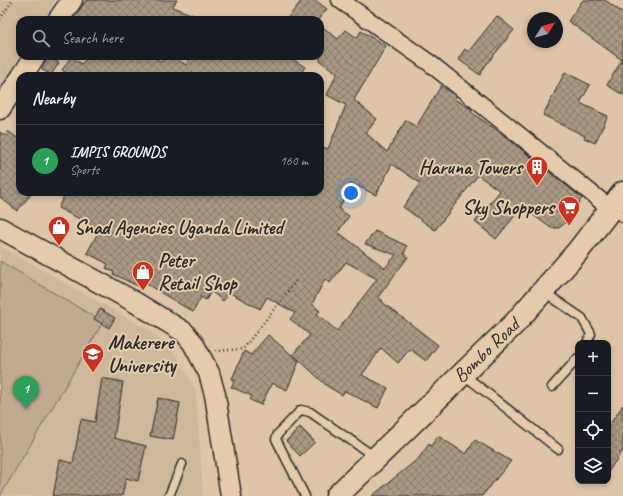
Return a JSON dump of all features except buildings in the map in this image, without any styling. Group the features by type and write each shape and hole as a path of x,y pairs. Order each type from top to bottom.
{"main road":[{"name":"Bombo Road","path":"337,496 515,323 619,207"}],"street":[{"path":"61,16 72,0"},
{"path":"340,0 431,64 619,207"},
{"path":"25,72 32,60"},
{"path":"0,109 16,85"},
{"path":"0,228 133,301 184,332 201,358 208,373 215,395 231,496"}],"lane":[{"path":"544,292 582,318 591,334 588,340"},
{"path":"552,387 575,361"},
{"path":"463,374 558,449"},
{"path":"305,496 276,439 278,434 301,410 310,412 376,457"},
{"path":"169,496 182,464"}],"path":[{"path":"0,19 12,1"},
{"path":"201,358 215,351 243,349 296,281"}],"shaded area":[{"path":"0,0 56,0 46,16 16,16 16,60 17,60 0,87"},
{"name":"Makerere University","path":"0,246 152,332 178,357 196,391 203,496 0,496"},
{"path":"0,261 103,322 0,496"}],"place":[{"name":"Haruna Towers","path":"537,186"},
{"name":"Sky Shoppers","path":"569,226"},
{"name":"Snad Agencies Uganda Limited","path":"59,246"},
{"name":"Peter Retail Shop","path":"143,292"},
{"name":"Makerere University","path":"93,374"},
{"name":"IMPIS GROUNDS","path":"26,409"}]}
